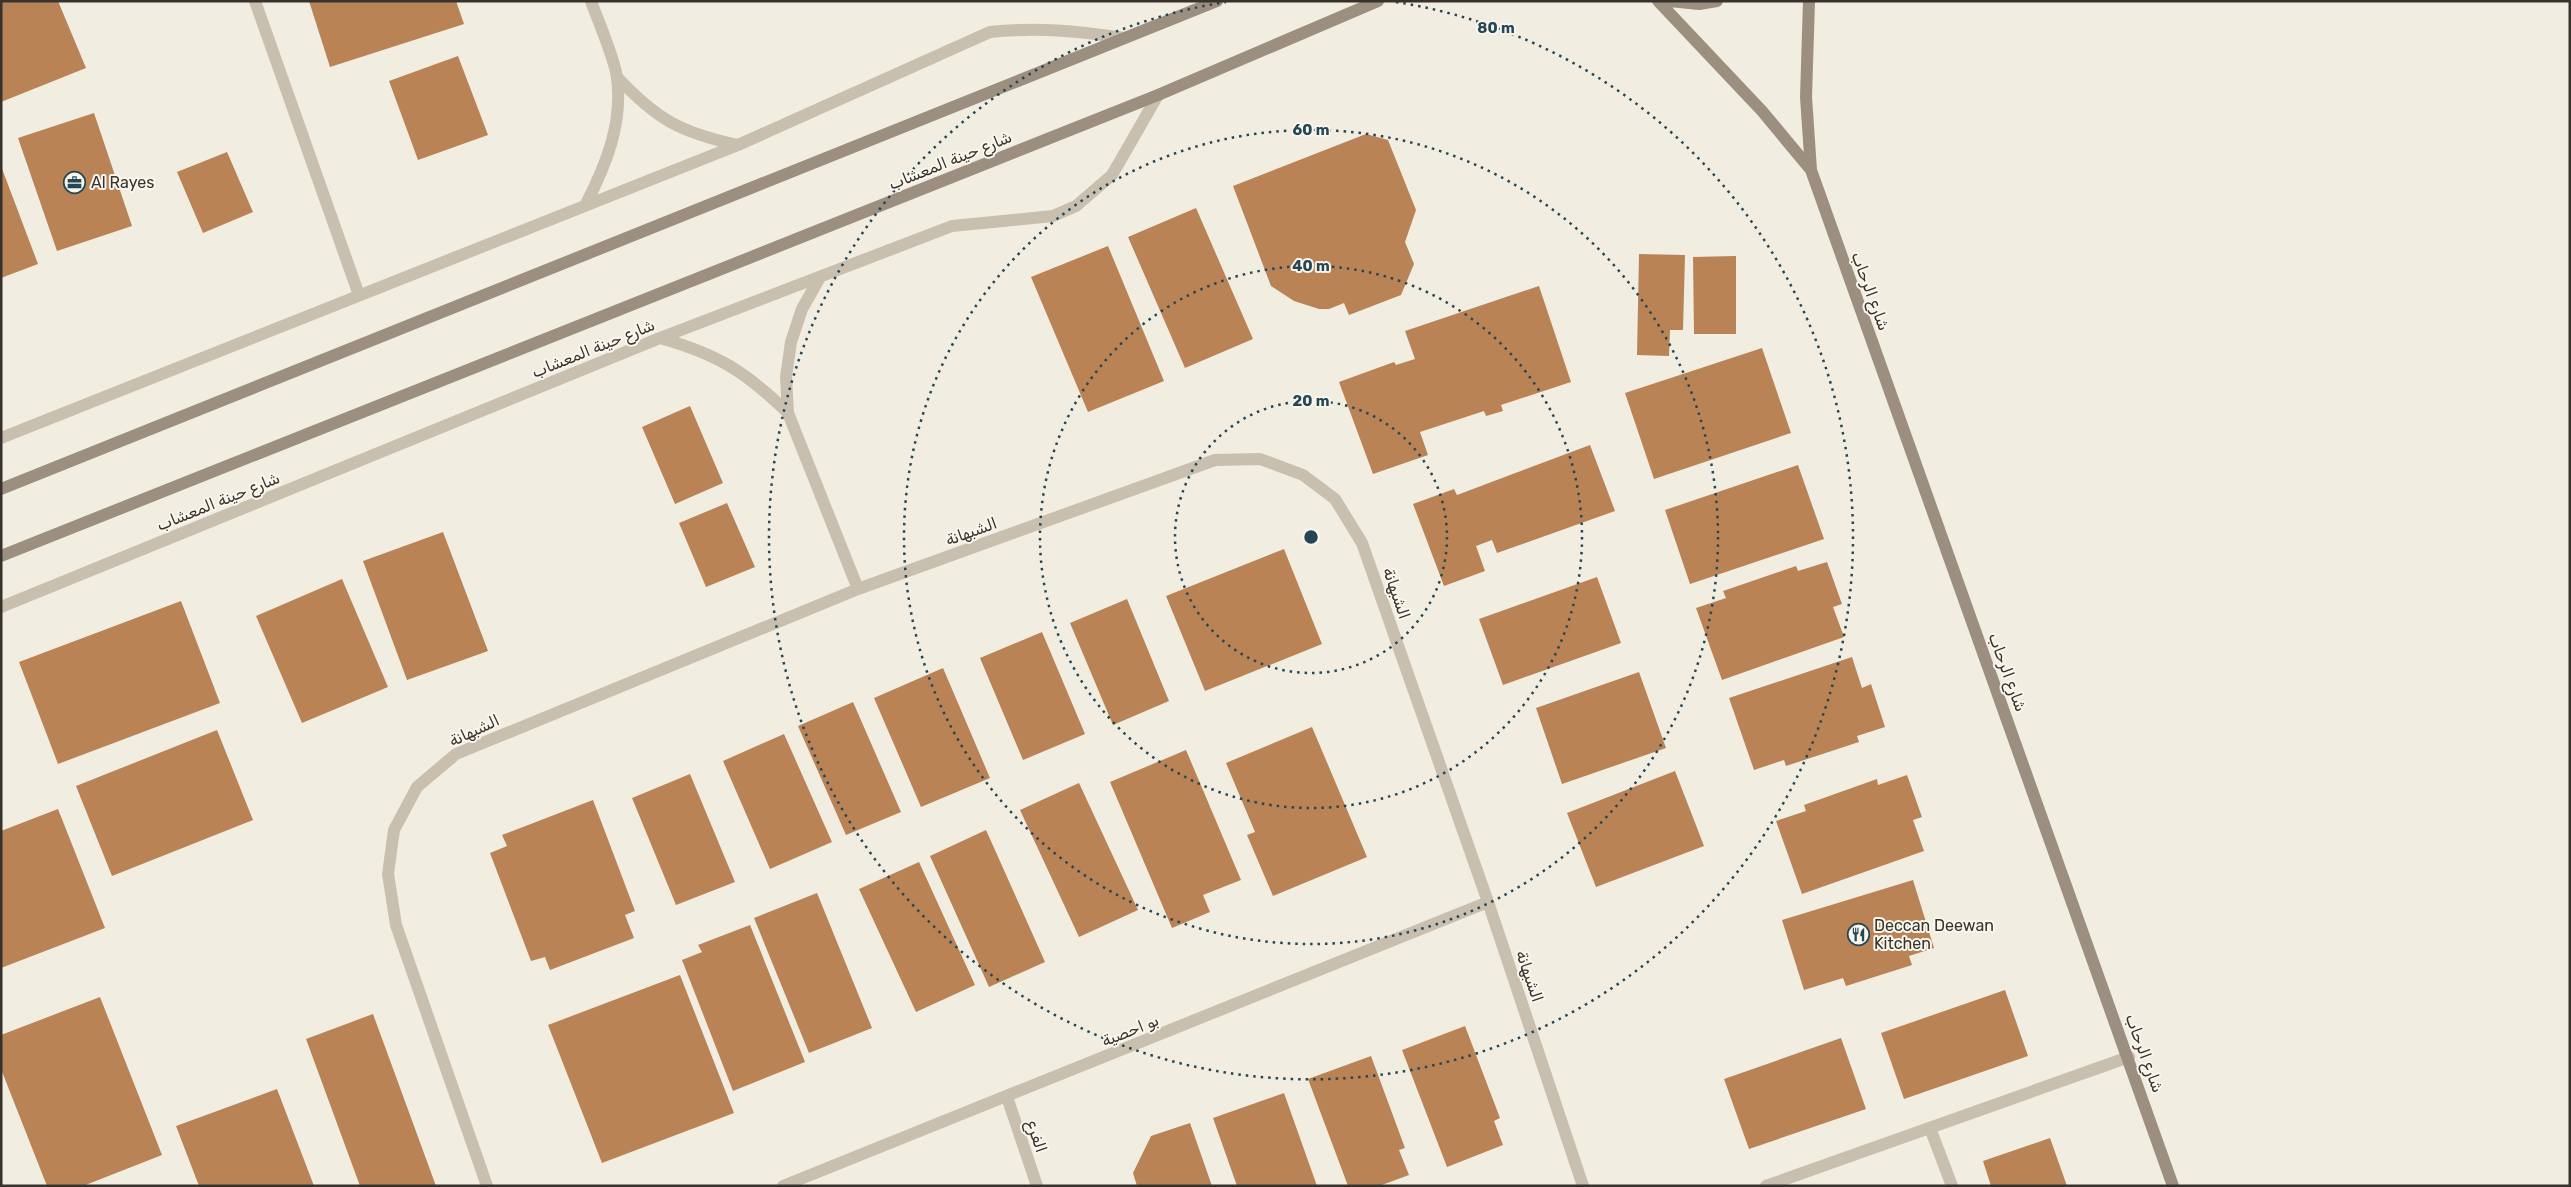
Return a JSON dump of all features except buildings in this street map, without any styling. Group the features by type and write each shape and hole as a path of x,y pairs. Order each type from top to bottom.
{"street":[{"path":"255,1 359,295"},
{"path":"586,204 601,175 612,143 617,110 618,77 591,1"},
{"path":"1,489 1217,1"},
{"name":"شارع حينة المعشاب","path":"1,556 1158,95 1378,1"},
{"name":"شارع الرحاب","path":"1658,1 1762,111 1811,170"},
{"path":"1670,1 1699,4 1716,1"},
{"name":"شارع الرحاب","path":"1809,1 1806,97 1811,170 2129,1057 2173,1186"},
{"path":"1,438 738,145 990,32 1025,28 1062,29 1124,38"},
{"path":"618,77 642,103 670,124 703,138 738,145"},
{"name":"شارع حينة المعشاب","path":"1,607 660,338 952,226 1053,216 1076,206 1112,175 1158,95"},
{"path":"819,278 802,309 791,342 786,377 788,412 858,589"},
{"path":"660,338 696,348 730,364 761,386 788,412"},
{"name":"الشبهانة","path":"487,1186 396,926 388,874 394,830 417,787 456,754 858,589 1215,460 1260,459 1303,475 1335,499 1362,542 1488,902 1584,1186"},
{"name":"بو احصية","path":"783,1186 1488,902"},
{"path":"1766,1186 2129,1057"},
{"name":"الفرع","path":"1007,1097 1037,1186"},
{"path":"1930,1128 1952,1186"}],"place":[{"name":"Al Rayes","path":"75,182"},
{"name":"Deccan Deewan Kitchen","path":"1858,934"}]}
